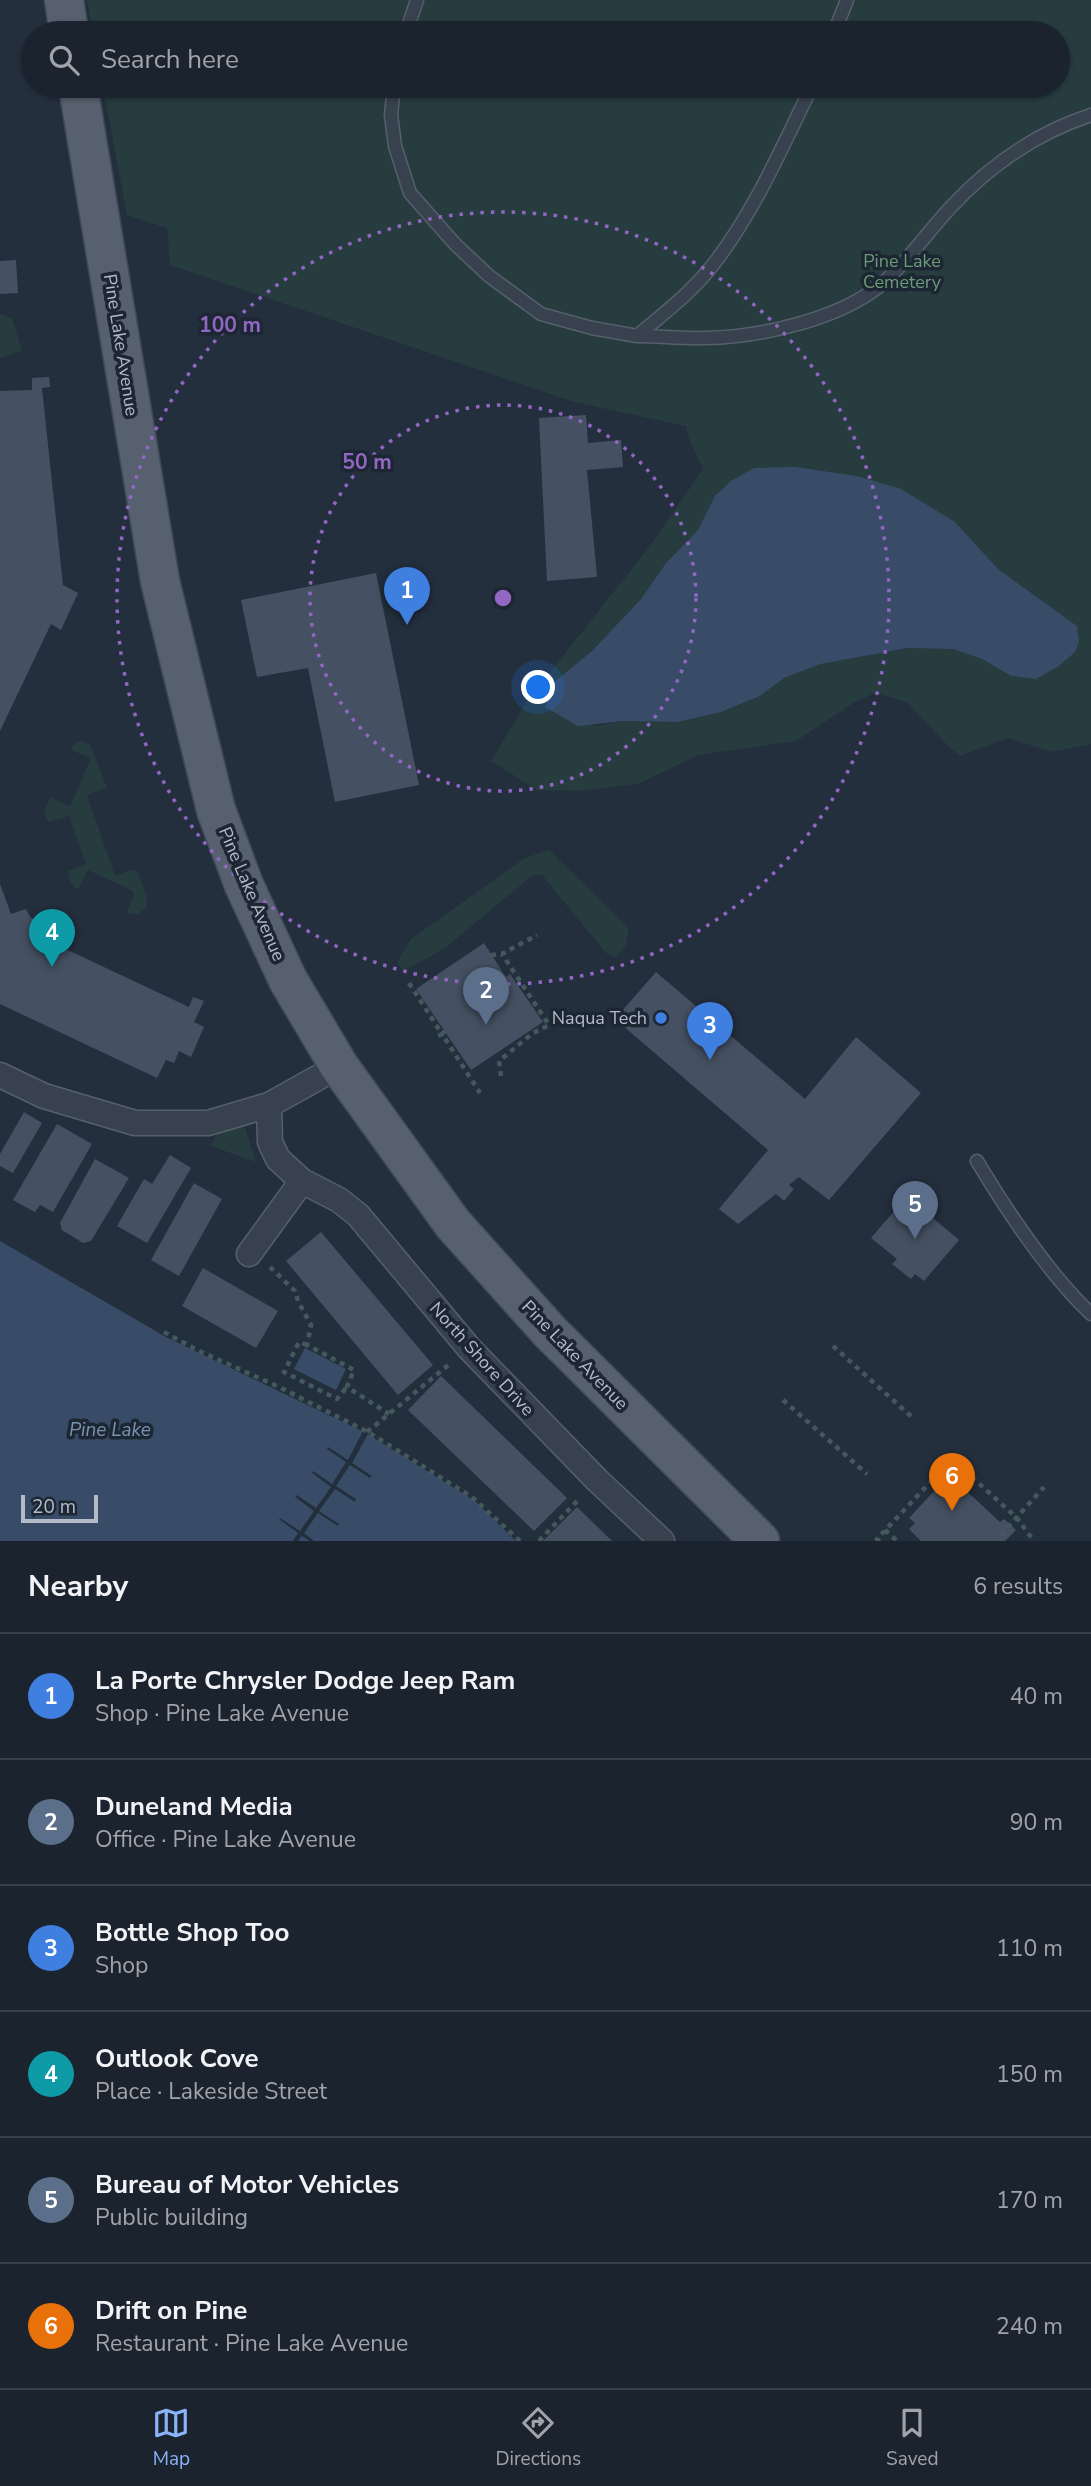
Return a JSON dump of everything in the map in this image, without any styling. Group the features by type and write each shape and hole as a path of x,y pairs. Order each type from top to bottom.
{"main road":[{"path":"64,0 67,21"},
{"name":"Pine Lake Avenue","path":"80,98 160,580 216,810 244,885 288,980 339,1066 453,1224 550,1332 760,1541"}],"street":[{"path":"0,1075 44,1096 135,1123 208,1123 270,1105 339,1066"},
{"name":"North Shore Drive","path":"270,1105 270,1142 278,1159 302,1181 339,1200 358,1215 468,1348 597,1480 663,1541"},
{"path":"250,1252 302,1181"}],"lane":[{"path":"410,21 417,0"},
{"path":"839,21 848,0"},
{"path":"393,98 391,115 395,146 410,193 455,244 489,276 541,314 592,328 636,335 706,338 759,333 802,323 837,310 877,287 987,172 1018,149 1063,124 1091,116"},
{"path":"636,335 680,299 712,267 739,228 806,98"},
{"path":"977,1161 1003,1204 1075,1299 1091,1314"}],"path":[{"path":"492,955 502,954 537,935"},
{"path":"501,1076 499,1061 532,1032 549,1025 502,954"},
{"path":"409,983 480,1093"},
{"path":"250,1252 295,1291 311,1325 307,1345"},
{"path":"164,1332 367,1432 472,1497 520,1541"},
{"path":"299,1342 354,1370 347,1387 337,1399 284,1372 299,1342"},
{"path":"833,1346 913,1418"},
{"path":"367,1432 468,1348"},
{"path":"347,1387 389,1414"},
{"path":"783,1400 867,1474"},
{"path":"880,1541 877,1539 952,1459 1017,1518 1034,1541"},
{"path":"539,1541 597,1480"},
{"path":"1001,1535 1044,1487"},
{"path":"885,1530 897,1541"}],"green space":[{"name":"Pine Lake Cemetery","path":"87,0 1091,0 1091,744 1052,752 1008,738 960,756 907,702 875,693 855,702 796,741 698,755 638,784 579,791 537,790 491,761 527,701 647,550 703,469 690,442 686,426 574,402 170,265 167,228 127,215 105,98 1070,98 1070,21 91,21","holes":["715,496 955,522 998,569 1077,626 1075,652 1059,666 1036,679 1011,676 982,659 953,649 907,648 821,664 784,678 760,696 721,712 678,722 623,721 596,726 554,682 592,651 641,599 666,563 698,530"]},
{"path":"0,314 12,318 22,351 0,358"},
{"path":"82,741 90,744 107,788 87,795 115,876 137,871 147,897 146,908 137,915 126,913 134,896 133,891 88,870 79,888 75,888 70,882 68,871 86,864 69,816 48,822 44,811 51,797 70,807 91,758 71,750 75,743"},
{"path":"549,850 629,928 625,947 615,957 606,953 542,875 533,875 445,948 404,971 397,962 411,939 525,858"},
{"path":"245,1127 256,1162 211,1146 219,1128"}],"water":[{"path":"795,467 857,476 901,489 955,522 998,569 1077,626 1079,641 1075,652 1059,666 1036,679 1011,676 982,659 953,649 907,648 821,664 784,678 760,696 721,712 678,722 623,721 578,726 545,707 554,682 592,651 641,599 666,563 698,530 715,496 731,481 754,468"},
{"name":"Pine Lake","path":"0,1241 166,1337 366,1433 475,1501 516,1541 0,1541"},
{"path":"305,1348 346,1369 336,1390 294,1369"}],"pier":[{"path":"363,1431 368,1434 352,1463 372,1476 370,1478 350,1465 336,1486 356,1499 355,1502 335,1489 319,1511 339,1524 338,1526 318,1513 304,1533 314,1541 302,1536 298,1541 293,1541 298,1533 279,1519 300,1531 314,1511 295,1497 297,1495 316,1508 331,1487 312,1473 313,1471 332,1484 346,1462 327,1449 328,1447 348,1460"}],"building":[{"path":"16,260 18,293 0,294 0,261"},
{"path":"49,377 50,387 42,388 63,585 78,593 61,630 51,624 0,731 0,391 32,390 32,378"},
{"path":"586,415 588,443 621,440 623,467 587,470 597,577 547,581 539,418"},
{"path":"376,573 419,785 335,802 308,668 257,677 241,600"},
{"path":"0,884 11,914 26,909 30,917 46,925 40,937 189,1007 193,997 204,1001 194,1022 204,1027 191,1057 179,1051 174,1063 166,1060 157,1078 0,1004"},
{"path":"484,943 506,977 510,974 543,1022 471,1070 416,989"},
{"path":"656,972 805,1099 856,1037 921,1093 829,1200 799,1177 789,1185 794,1189 784,1201 776,1194 738,1224 719,1209 768,1150 615,1019"},
{"path":"24,1112 42,1123 13,1173 0,1166 0,1154"},
{"path":"57,1124 92,1144 53,1212 40,1205 35,1212 13,1200"},
{"path":"170,1155 191,1168 147,1243 117,1226 144,1179 152,1184"},
{"path":"95,1159 129,1178 91,1241 83,1243 62,1230 60,1223"},
{"path":"194,1183 222,1199 179,1276 151,1260"},
{"path":"907,1196 959,1240 924,1281 915,1274 911,1279 892,1264 897,1259 871,1238"},
{"path":"321,1232 433,1365 398,1395 286,1261"},
{"path":"203,1268 278,1311 256,1348 182,1306"},
{"path":"441,1376 567,1498 534,1531 408,1410"},
{"path":"949,1468 963,1481 960,1485 1000,1522 1004,1519 1016,1530 1005,1541 921,1541 909,1529 915,1523 909,1518 936,1489 943,1496 948,1490 937,1480"},
{"path":"577,1507 612,1541 543,1541"}],"place":[{"name":"La Porte Chrysler Dodge Jeep Ram","path":"407,625"},
{"name":"Outlook Cove","path":"52,967"},
{"name":"Naqua Tech","path":"661,1018"},
{"name":"Duneland Media","path":"486,1025"},
{"name":"Bottle Shop Too","path":"710,1060"},
{"name":"Bureau of Motor Vehicles","path":"915,1239"},
{"name":"Drift on Pine","path":"952,1511"}]}
